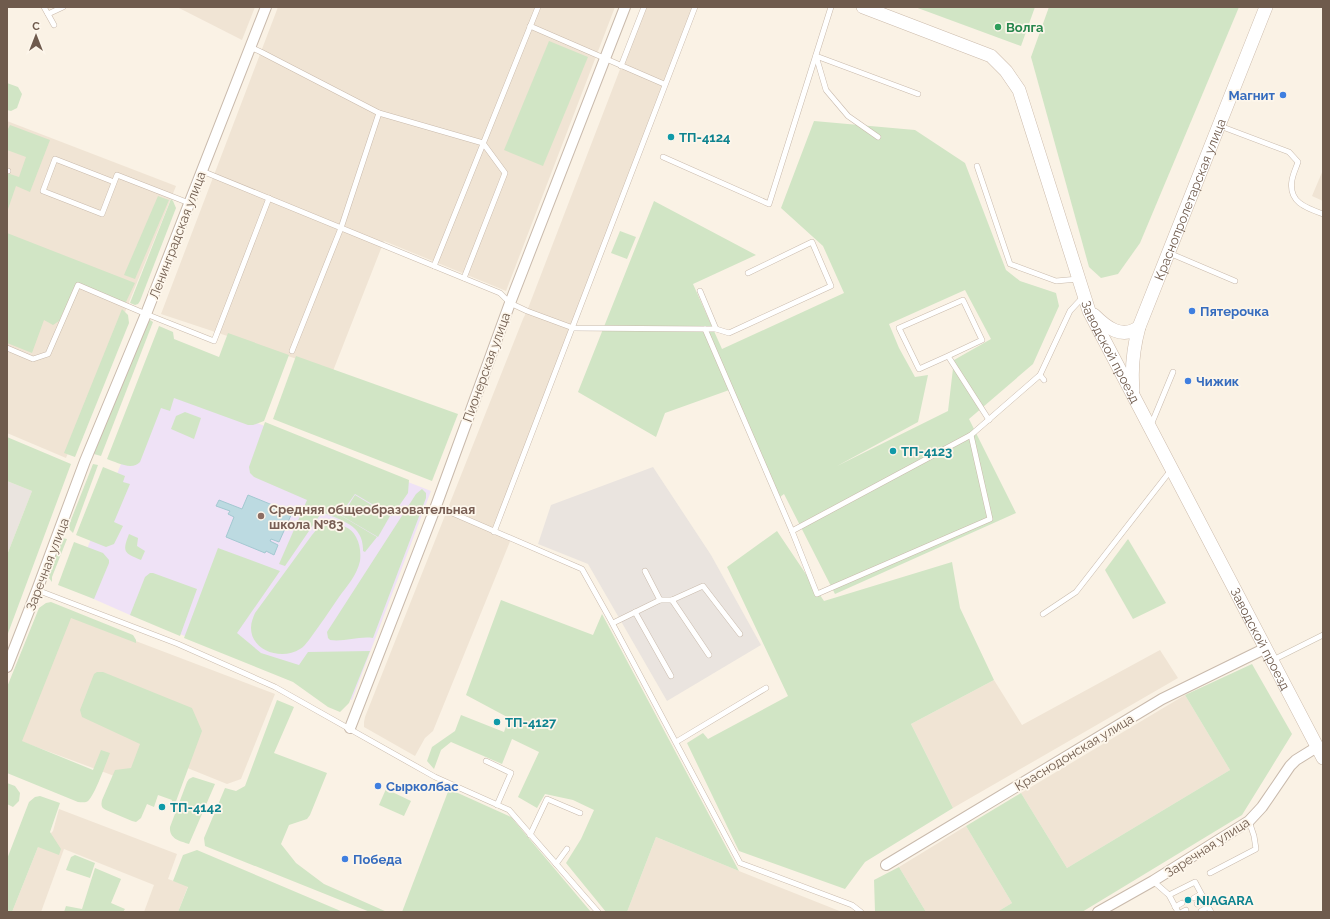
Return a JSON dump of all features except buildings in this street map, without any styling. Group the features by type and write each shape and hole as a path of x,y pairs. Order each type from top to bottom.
{"main road":[{"name":"Заводской проезд","path":"863,7 990,56 1006,71 1018,90 1089,311 1320,752"},
{"name":"Краснопролетарская улица","path":"1133,396 1132,358 1139,327 1266,7"},
{"path":"1089,311 1106,326 1118,332 1128,333 1139,327"}],"street":[{"name":"Ленинградская улица","path":"85,461 146,314 266,7"},
{"name":"Пионерская улица","path":"350,728 436,506 510,303 625,7"},
{"name":"Заречная улица","path":"7,667 85,461"},
{"name":"Краснодонская улица","path":"886,865 1162,699 1266,648"},
{"name":"Заречная улица","path":"1098,912 1114,906 1249,822 1262,807 1290,766 1296,760 1320,752"}],"lane":[{"path":"44,7 54,25"},
{"path":"48,14 63,7"},
{"path":"434,266 538,7"},
{"path":"621,66 644,7"},
{"path":"494,532 573,328 664,84 695,7"},
{"path":"663,158 769,204 831,7"},
{"path":"530,26 664,84"},
{"path":"250,47 380,113 483,143 505,173 464,278"},
{"path":"816,56 918,94"},
{"path":"816,56 826,90 848,116 878,137"},
{"path":"292,351 341,228 380,113"},
{"path":"1219,126 1289,152 1298,162 1292,181 1292,192 1298,203 1323,214"},
{"path":"114,182 55,159 43,191 102,214 117,175 189,203"},
{"path":"977,166 1010,264 1056,280 1078,279"},
{"path":"202,171 500,293 510,303 573,328 716,329 729,332 831,286 812,242 748,272"},
{"path":"7,348 33,359 48,354 78,285 214,341 269,198"},
{"path":"1168,253 1235,281"},
{"path":"700,291 716,329"},
{"path":"792,531 971,435 1040,375 1070,311 1083,296"},
{"path":"963,300 982,340 948,356 919,369 899,328 963,300"},
{"path":"704,329 792,531 817,594 990,519 971,435"},
{"path":"948,356 989,420"},
{"path":"1150,428 1173,372"},
{"path":"1040,375 1044,380"},
{"path":"1042,614 1076,592 1171,469"},
{"path":"436,506 582,569 740,862 852,905 861,912"},
{"path":"646,571 660,600"},
{"path":"612,623 660,600 672,600 703,586 740,634"},
{"path":"37,590 178,644 275,687 435,777 510,810 598,912"},
{"path":"672,600 709,655"},
{"path":"635,612 671,676"},
{"path":"1272,661 1323,635"},
{"path":"676,742 766,688"},
{"path":"486,762 511,773 498,805"},
{"path":"530,835 547,800 580,814"},
{"path":"1210,874 1256,850 1254,836 1249,822"},
{"path":"556,864 567,849"},
{"path":"1153,881 1169,895 1178,912"},
{"path":"1169,895 1195,882 1211,912"},
{"path":"1194,898 1201,894"},
{"path":"1198,904 1204,900"},
{"path":"1175,907 1182,903"},
{"path":"1201,911 1208,907"}],"shaded area":[{"path":"179,7 255,7 242,40"},
{"path":"278,7 615,7 506,291 384,241 333,371 161,314"},
{"path":"644,7 695,7 494,532 511,539 433,731 425,738 415,756 364,727 365,717 527,311"},
{"path":"7,121 176,186 66,458 7,433"},
{"path":"1323,170 1323,201 1312,196"},
{"name":"Средняя общеобразовательная школа №83","path":"155,379 257,423 431,491 352,700 130,615 71,589"},
{"path":"653,467 711,555 761,645 667,701 588,564 538,544 551,505"},
{"path":"7,481 32,491 7,555"},
{"path":"62,613 275,694 241,779 227,784 180,765 168,796 15,739"},
{"path":"1160,650 1178,678 953,808 911,724 994,680 1022,725"},
{"path":"1185,695 1230,770 1067,868 1021,793"},
{"path":"59,809 177,854 168,879 188,886 178,912 144,912 154,885 64,849 41,912 12,912 38,847 53,831"},
{"path":"966,826 1012,903 997,912 926,912 899,867"},
{"path":"656,837 739,871 842,912 627,912"}],"green space":[{"name":"Волга","path":"915,7 1035,7 1021,46"},
{"path":"1049,7 1239,7 1140,243 1118,274 1101,278 1089,267 1031,57"},
{"path":"549,41 588,57 543,166 504,150"},
{"path":"7,83 18,87 22,94 17,108 11,111 7,110"},
{"path":"814,121 915,130 965,163 1006,270 1020,281 1056,293 1059,306 1033,364 969,419 1016,513 835,594 784,494 780,497 732,389 665,413 656,437 578,392 654,201 756,255 693,284 722,349 844,293 823,246 781,208","holes":["965,290 991,339 954,360 948,411 837,466 918,422 928,375 915,377 899,348 889,324"]},
{"path":"10,125 50,140 30,192 16,186 7,212 7,173 19,177 26,157 7,150 7,131"},
{"path":"158,196 169,200 135,279 124,275"},
{"path":"171,199 176,208 140,301 135,305 130,303"},
{"path":"620,231 636,237 627,259 611,253"},
{"path":"7,233 135,283 125,304 77,283 59,321 53,325 44,320 32,353 7,343"},
{"path":"122,309 128,315 129,323 75,457 64,453"},
{"path":"150,320 153,322 101,456 94,454 146,323"},
{"path":"159,326 173,332 174,339 219,357 228,333 289,355 264,421 253,425 248,425 174,398 170,411 161,408 140,462 137,465 128,466 107,459"},
{"path":"296,356 458,414 432,481 273,419"},
{"path":"185,412 201,418 194,439 171,429 176,416"},
{"path":"265,422 409,480 408,493 392,516 355,494 340,515 377,537 365,552 363,551 360,535 356,530 344,521 322,512 285,566 279,564 307,500 254,477 250,473 249,467"},
{"path":"7,437 71,464 7,636 7,555 32,491 7,481"},
{"path":"93,464 98,465 73,533 68,528"},
{"path":"103,467 125,476 123,482 130,484 114,522 123,526 114,544 106,547 76,535"},
{"path":"422,489 426,493 426,498 373,638 330,640 327,632 416,494"},
{"path":"355,495 390,516 378,537 342,516"},
{"path":"330,524 348,528 356,537 360,555 357,571 303,647 285,654 269,652 256,643 252,636 251,626 255,613 317,529"},
{"path":"777,531 824,601 952,562 960,608 994,680 911,724 953,808 865,862 845,889 739,851 687,743 703,733 708,739 788,696 727,567"},
{"path":"129,534 138,538 137,546 145,551 141,560 131,556 126,551 125,548"},
{"path":"62,538 67,539 52,577 52,582 49,578 48,572"},
{"path":"1128,539 1166,603 1133,619 1105,570"},
{"path":"74,542 103,553 109,560 94,599 58,585"},
{"path":"218,548 280,571 237,633 261,653 299,665 308,652 370,651 349,703 340,712 328,707 293,682 184,638"},
{"path":"150,573 197,589 180,636 130,615 145,577"},
{"path":"501,600 593,635 602,614 739,871 656,837 627,912 606,912 566,863 581,839 594,810 573,800 545,794 537,808 518,797 539,752 512,739 502,764 451,742 441,750 434,769 427,761 432,747 455,731 461,715 504,732 509,718 466,695"},
{"path":"51,602 133,635 136,640 136,643 71,618 22,741 93,770 101,750 110,753 94,792 91,798 86,802 78,802 7,773 7,687 39,608 46,603"},
{"path":"1252,664 1292,734 1242,815 1082,912 997,912 1012,903 966,826 1021,793 1067,868 1230,770 1185,695"},
{"path":"97,672 103,672 192,708 202,731 175,804 170,806 172,800 158,795 154,807 147,804 141,818 136,822 106,810 102,806 102,800 115,770 131,768 140,744 82,717 80,710 94,674"},
{"path":"277,700 294,707 274,753 327,773 310,815 307,819 289,825 281,844 296,863 324,884 387,912 370,912 205,846 204,838 225,788 236,791 245,786"},
{"path":"193,777 215,784 189,844 173,837 170,827 187,782"},
{"path":"7,783 15,786 20,793 19,801 13,807 7,804"},
{"path":"386,789 411,801 404,816 379,805"},
{"path":"449,789 511,817 591,912 402,912"},
{"path":"40,796 60,803 50,832 61,849 59,855 38,847 12,912 7,912 7,859 29,802 35,797"},
{"path":"197,850 343,912 178,912 188,887 173,881 183,855"},
{"path":"75,855 95,863 90,878 66,870 71,857"},
{"path":"899,867 926,912 875,912 874,880"},
{"path":"95,868 121,879 111,903 125,909 123,912 64,912 66,906 82,909"}],"water":[{"path":"248,495 292,513 279,542 271,539 270,541 278,545 274,555 266,551 265,553 226,537 234,517 228,514 230,511 216,506 219,500 242,509"}],"place":[{"name":"Волга","path":"998,27"},
{"name":"Магнит","path":"1283,95"},
{"name":"ТП-4124","path":"671,137"},
{"name":"Пятерочка","path":"1192,311"},
{"name":"Чижик","path":"1188,381"},
{"name":"ТП-4123","path":"893,451"},
{"name":"Средняя общеобразовательная школа №83","path":"261,516"},
{"name":"ТП-4127","path":"497,722"},
{"name":"Сырколбас","path":"378,786"},
{"name":"ТП-4142","path":"162,807"},
{"name":"Победа","path":"345,859"},
{"name":"NIAGARA","path":"1188,900"}]}
